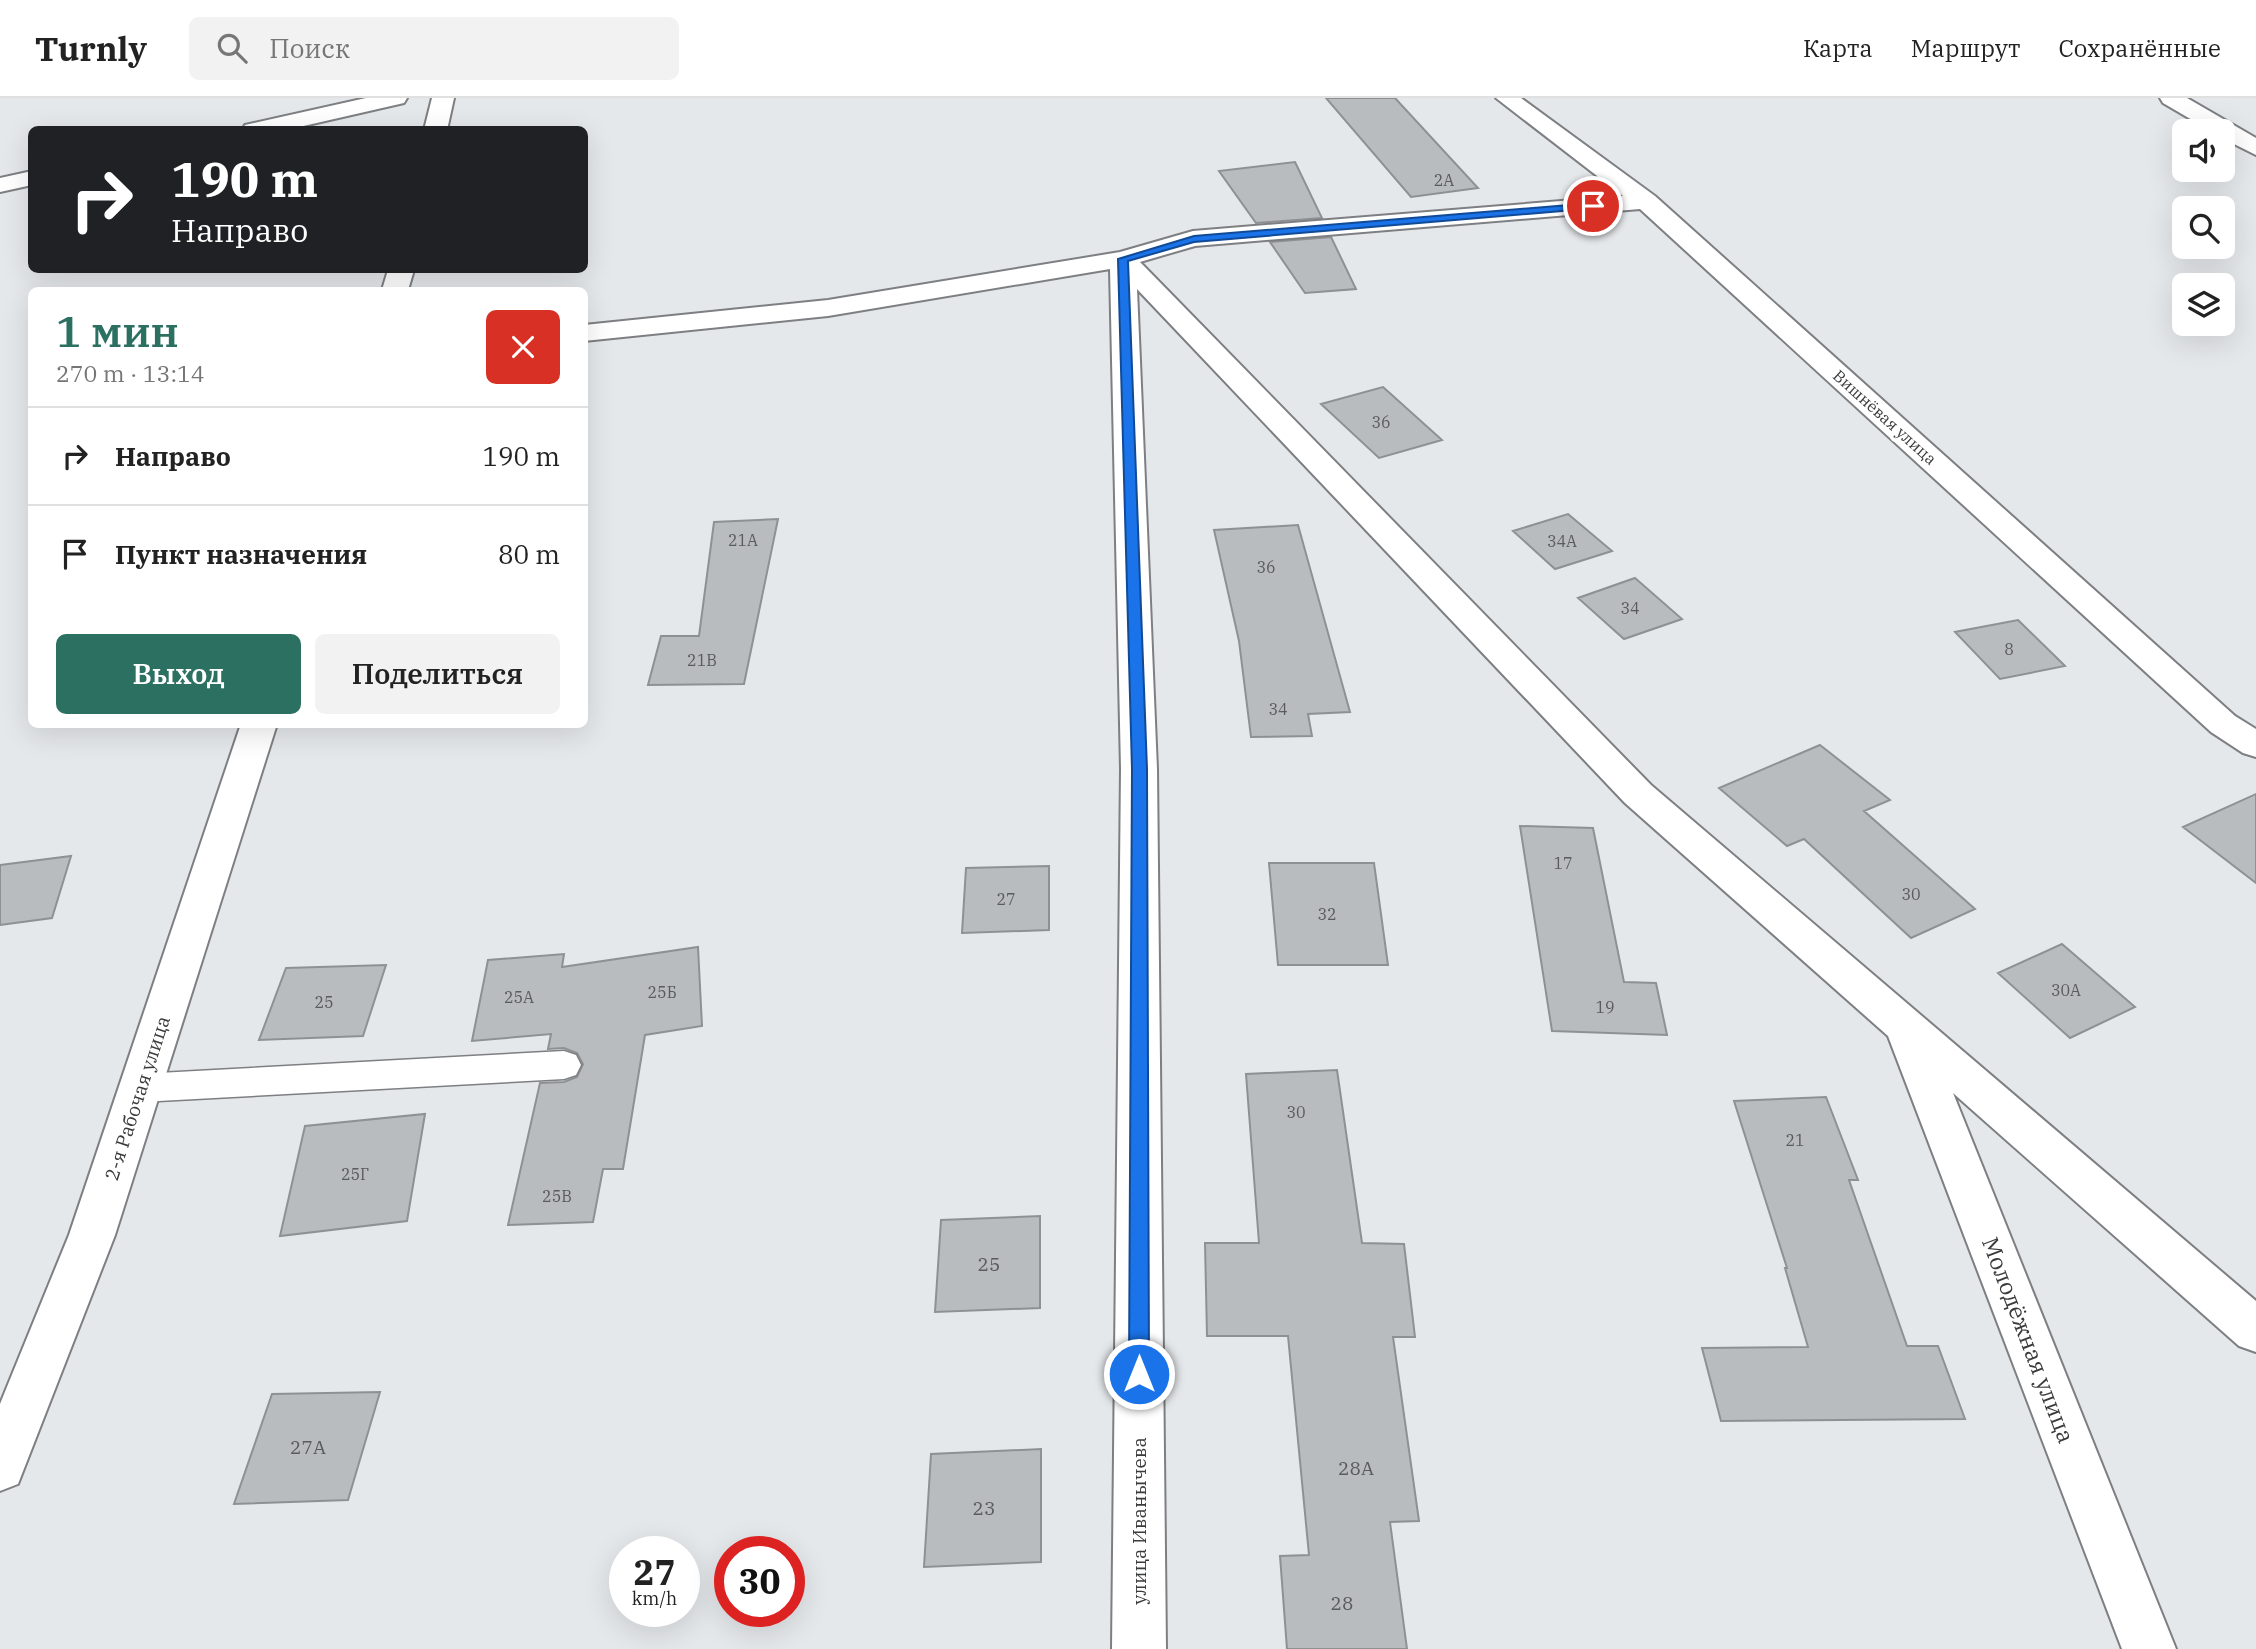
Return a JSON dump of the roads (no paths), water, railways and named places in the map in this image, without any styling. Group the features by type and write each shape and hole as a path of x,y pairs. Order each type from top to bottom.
{"street":[{"path":"271,126 396,98"},
{"path":"436,126 443,98"},
{"name":"Вишнёвая улица","path":"1507,98 1646,201 2223,724 2256,745"},
{"path":"2171,98 2256,148"},
{"path":"0,185 28,179"},
{"path":"588,333 828,308 1123,259 1194,239 1646,201"},
{"path":"1123,259 1638,794 2256,1331"},
{"name":"улица Иванычева","path":"1123,259 1139,769 1139,1649"},
{"name":"2-я Рабочая улица","path":"0,1467 92,1235 258,728"},
{"name":"Молодёжная улица","path":"1907,1030 2149,1649"}],"lane":[{"path":"140,1087 564,1065"}]}
